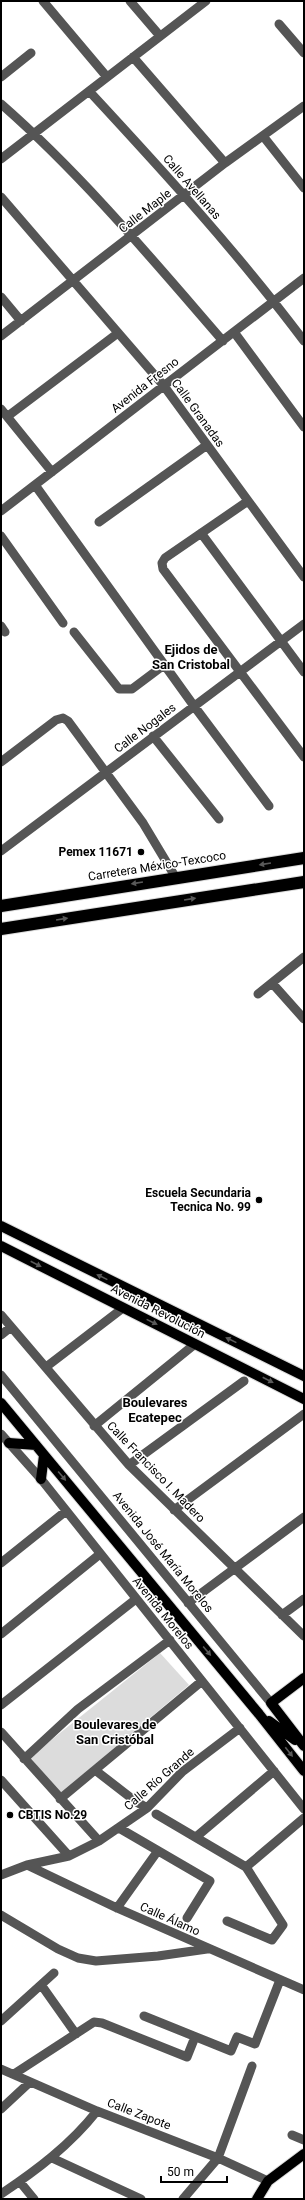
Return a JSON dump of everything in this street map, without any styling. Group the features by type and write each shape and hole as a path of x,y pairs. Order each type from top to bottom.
{"highway":[{"name":"Carretera México-Texcoco","path":"1,905 304,858"},
{"path":"1,929 304,882"},
{"path":"1,933 23,925"}],"main road":[{"name":"Avenida Revolución","path":"1,1226 304,1376"},
{"name":"Avenida Revolución","path":"1,1246 304,1399"},
{"path":"1,1403 259,1714 304,1771"},
{"path":"3,1437 36,1445"},
{"path":"41,1480 44,1455"},
{"path":"271,1703 304,1678"},
{"name":"Avenida José María Morelos","path":"271,1703 304,1746"},
{"path":"259,1714 304,1746"},
{"path":"257,2199 268,2181 304,2154"}],"street":[{"path":"43,1 107,77"},
{"path":"130,1 160,36"},
{"path":"1,159 206,1"},
{"path":"279,24 304,53"},
{"path":"1,77 31,53"},
{"path":"133,57 225,163"},
{"name":"Calle Avellanas","path":"89,91 185,195 274,301 304,342"},
{"path":"1,104 34,134 132,236 223,341"},
{"name":"Calle Maple","path":"1,336 225,163 302,111"},
{"path":"263,136 304,188"},
{"name":"Calle Granadas","path":"1,197 164,386 304,577"},
{"name":"Avenida Fresno","path":"1,511 304,278"},
{"path":"1,297 21,320"},
{"path":"234,332 304,427"},
{"path":"8,416 118,333"},
{"path":"1,409 52,472"},
{"path":"99,522 207,445"},
{"path":"35,485 164,665 269,806"},
{"path":"248,501 165,558 162,563 163,569 304,757"},
{"path":"201,533 304,672"},
{"path":"1,536 63,623"},
{"name":"Calle Nogales","path":"1,850 304,624"},
{"path":"74,632 119,690 132,689 164,665"},
{"path":"1,762 56,720 62,718 68,721 143,823 176,878"},
{"path":"153,736 218,819"},
{"path":"258,994 304,957"},
{"path":"272,983 304,1019"},
{"path":"46,1367 123,1308"},
{"name":"Calle Francisco I. Madero","path":"1,1315 94,1426 129,1465 304,1636"},
{"path":"1,1335 11,1327"},
{"path":"94,1426 195,1344"},
{"name":"Avenida José María Morelos","path":"1,1375 271,1703"},
{"path":"129,1465 244,1381"},
{"path":"174,1510 304,1414"},
{"name":"Avenida Morelos","path":"3,1437 41,1480 304,1809"},
{"path":"1,1563 66,1511"},
{"path":"188,1603 304,1517"},
{"path":"1,1634 100,1554"},
{"path":"1,1705 136,1599"},
{"path":"282,1615 304,1599"},
{"path":"24,1758 78,1709 170,1640"},
{"path":"60,1800 202,1681"},
{"name":"Calle Río Grande","path":"1,1875 27,1865 69,1856 100,1841 147,1808 182,1772 240,1728"},
{"path":"1,1732 60,1800 100,1841"},
{"path":"95,1770 135,1801 147,1808"},
{"path":"196,1837 274,1771"},
{"path":"1,1780 69,1856"},
{"path":"156,1814 246,1867 283,1925 272,1940 228,1921"},
{"path":"246,1867 304,1818"},
{"path":"119,1828 157,1852 210,1881 187,1918"},
{"path":"117,1908 157,1852"},
{"name":"Calle Álamo","path":"27,1865 117,1908 304,1990"},
{"path":"1,1915 58,1949 78,1958 96,1962 208,1949"},
{"path":"1,2021 42,1986 54,1973"},
{"path":"144,2016 231,2051 237,2037 255,2044 280,1980"},
{"path":"42,1986 76,2034"},
{"path":"14,2074 94,2022 102,2023 187,2057 195,2037"},
{"path":"183,2199 218,2158 252,2066"},
{"name":"Calle Zapote","path":"1,2069 97,2111 218,2158 268,2181"},
{"path":"1,2109 30,2082"},
{"path":"1,2194 52,2158 82,2130 97,2111"},
{"path":"292,2135 304,2140"},
{"path":"52,2158 141,2199"},
{"path":"20,2182 34,2199"}],"shaded area":[{"path":"160,1653 189,1685 60,1794 30,1757"}],"place":[{"name":"Pemex 11671","path":"141,852"},
{"name":"Escuela Secundaria Tecnica No. 99","path":"259,1200"},
{"name":"CBTIS No.29","path":"10,1815"}],"district":[{"name":"Ejidos de San Cristobal","path":"191,656"},
{"name":"Boulevares Ecatepec","path":"155,1410"},
{"name":"Boulevares de San Cristóbal","path":"115,1732"}]}
